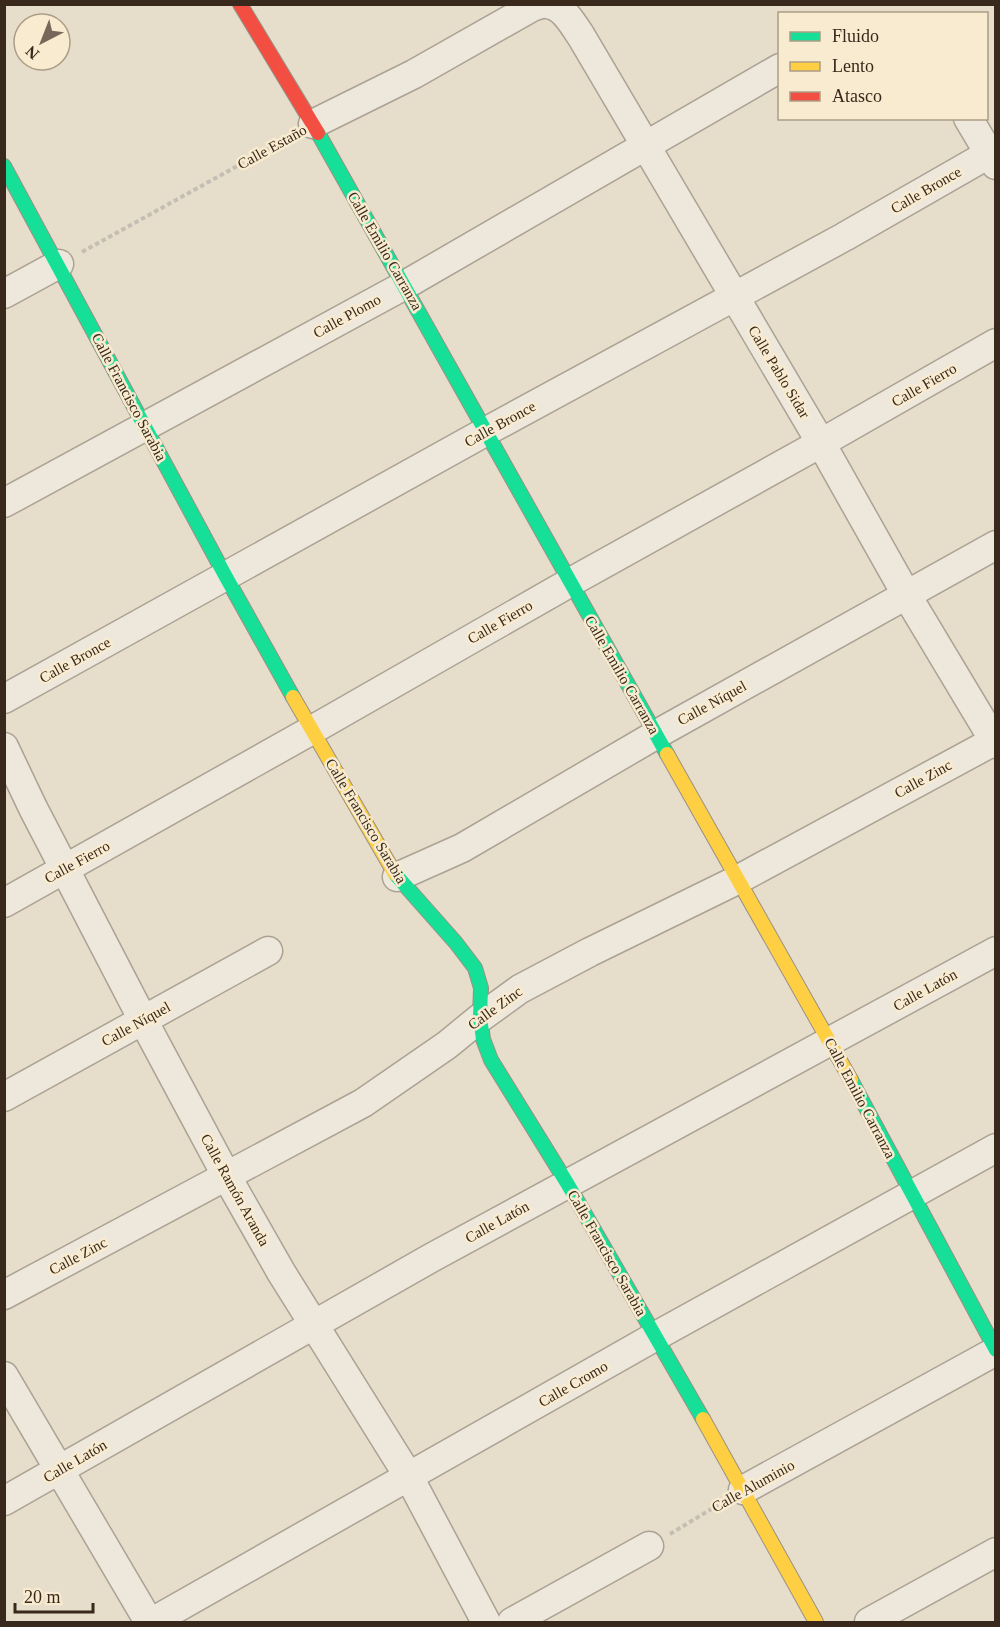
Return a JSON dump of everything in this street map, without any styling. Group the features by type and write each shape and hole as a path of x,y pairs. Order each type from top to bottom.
{"street":[{"name":"Calle Emilio Carranza","path":"240,4 313,124 405,285 569,583 739,879 830,1042 996,1350"},
{"name":"Calle Estaño","path":"313,124 414,74 541,4"},
{"path":"546,4 555,5"},
{"name":"Calle Pablo Sidar","path":"555,5 568,17 581,36 821,443 906,594 995,742"},
{"name":"Calle Plomo","path":"4,503 405,285 778,69"},
{"path":"969,120 993,156"},
{"name":"Calle Bronce","path":"4,699 485,432 993,156"},
{"name":"Calle Francisco Sarabia","path":"4,166 59,264 226,577 397,877 456,943 475,968 481,988 480,1018 483,1039 491,1060 567,1183 656,1336 816,1623"},
{"path":"4,294 59,264"},
{"name":"Calle Fierro","path":"4,903 996,343"},
{"name":"Calle Níquel","path":"397,877 462,848 657,734 996,545"},
{"name":"Calle Zinc","path":"4,1295 363,1103 440,1051 520,989 739,879 995,742"},
{"name":"Calle Ramón Aranda","path":"4,747 33,808 227,1177 280,1272 409,1477 486,1623"},
{"name":"Calle Níquel","path":"4,1097 267,951"},
{"name":"Calle Latón","path":"4,1501 567,1183 996,951"},
{"name":"Calle Cromo","path":"150,1623 656,1336 996,1148"},
{"name":"Calle Aluminio","path":"742,1490 996,1350"},
{"path":"4,1376 150,1623"},
{"path":"512,1623 649,1546"},
{"path":"869,1623 996,1552"}],"path":[{"name":"Calle Estaño","path":"59,264 313,124"},
{"name":"Calle Aluminio","path":"649,1546 742,1490"}],"traffic: fast":[{"path":"318,133 667,754"},
{"path":"4,166 293,697"},
{"path":"395,874 475,968 481,988 480,1018 483,1039 491,1060 567,1183 703,1419"},
{"path":"851,1080 996,1350"}],"traffic: slow":[{"path":"293,697 395,874"},
{"path":"667,754 851,1080"},
{"path":"703,1419 816,1622"}],"traffic: jam":[{"path":"240,4 318,133"}]}
